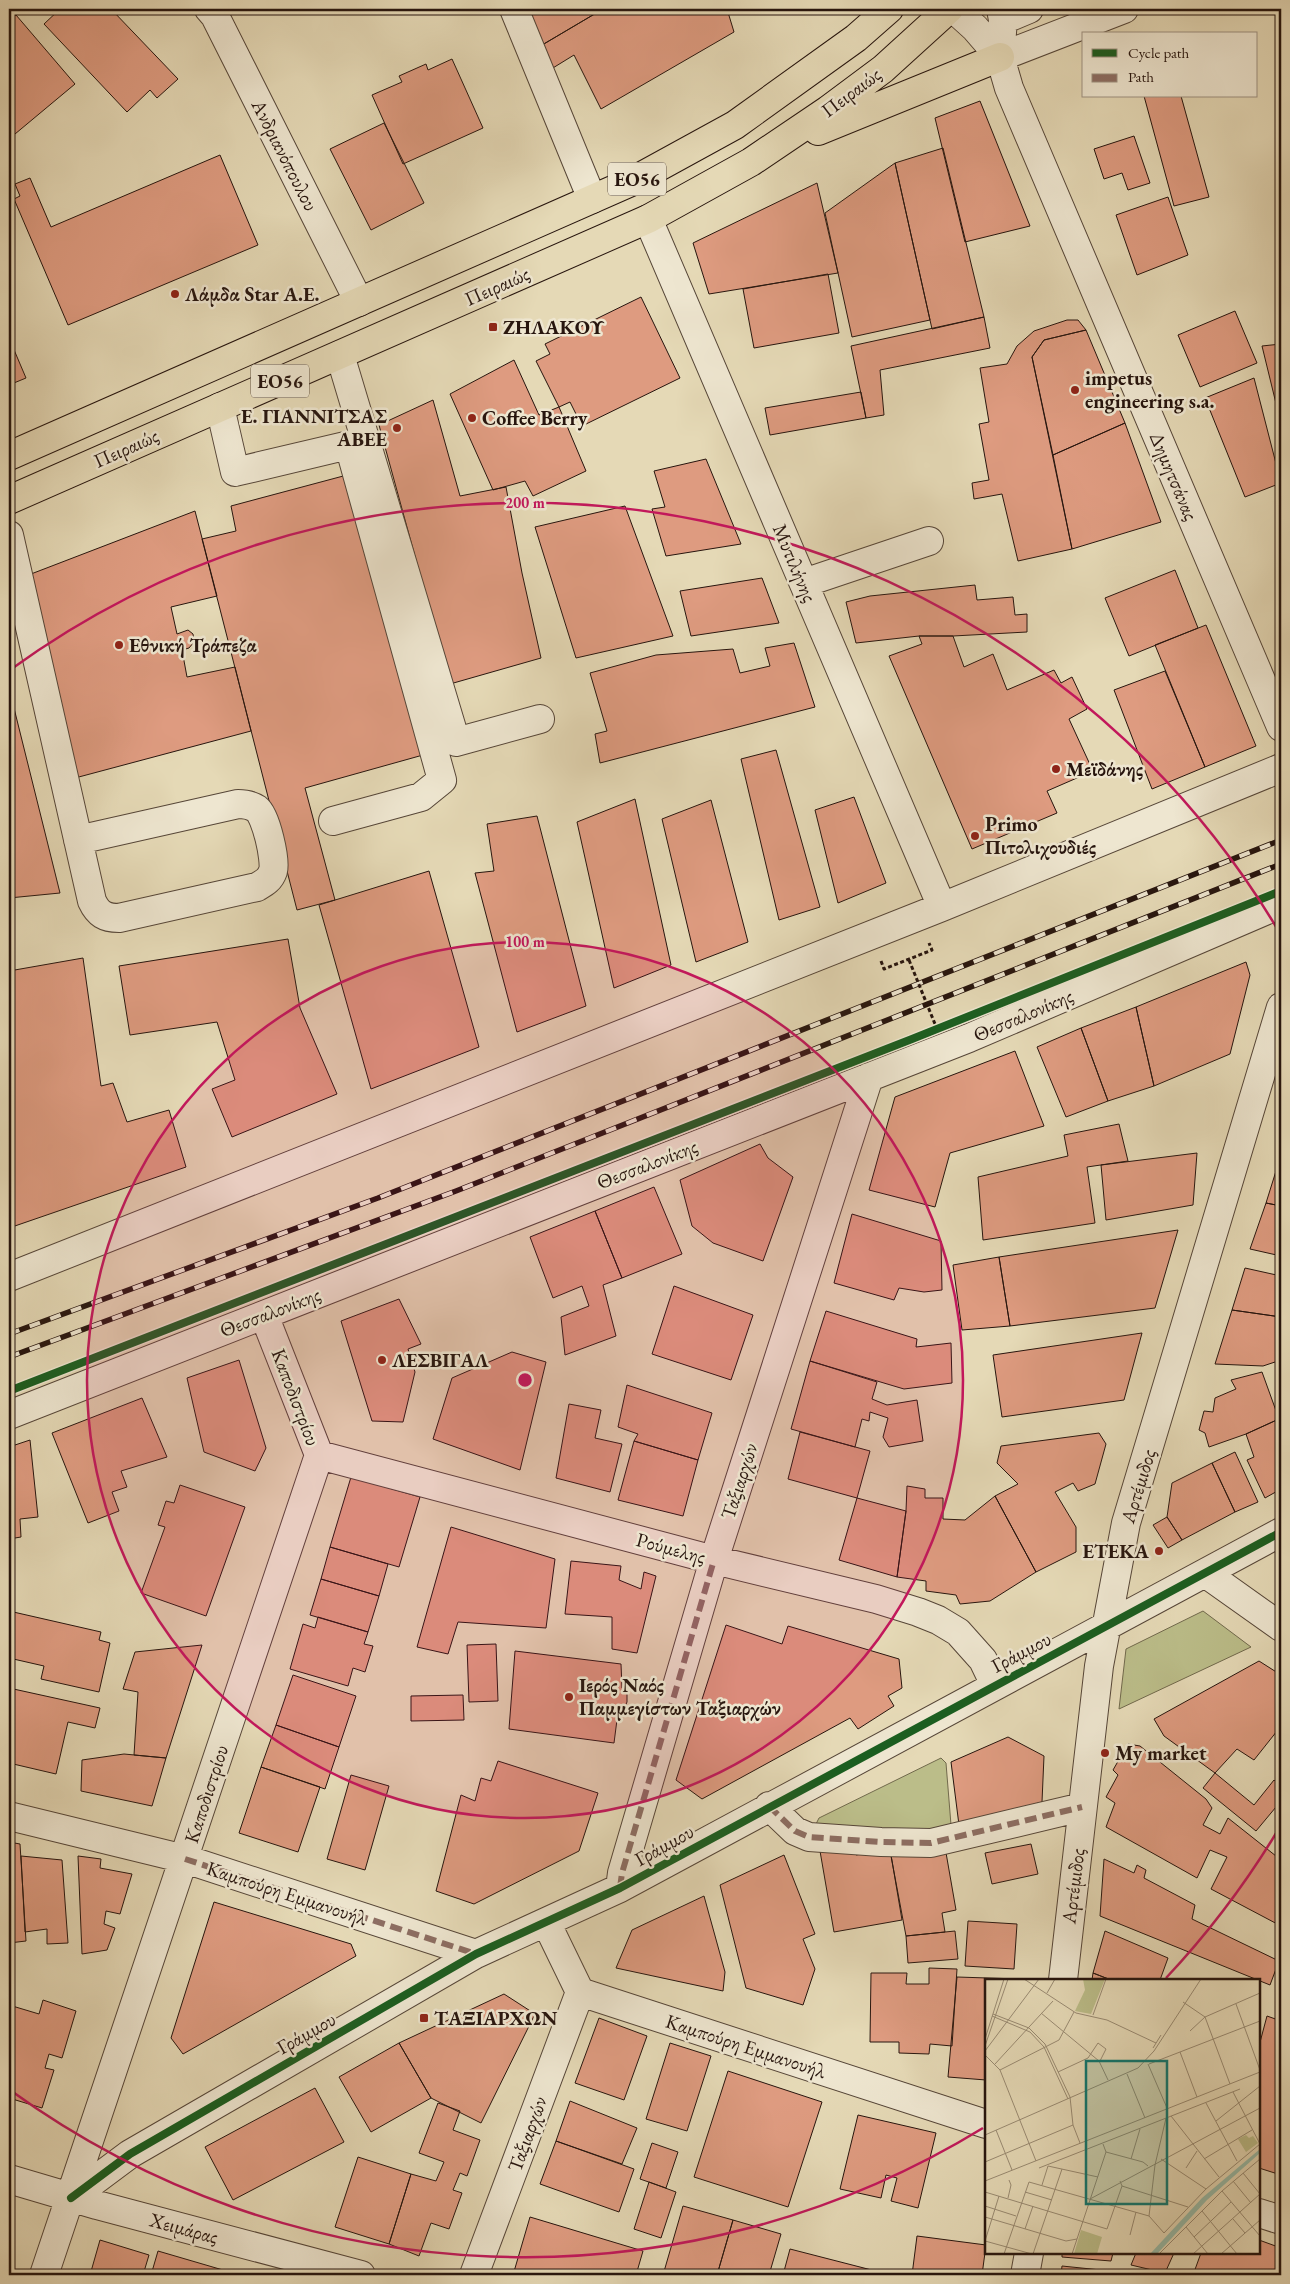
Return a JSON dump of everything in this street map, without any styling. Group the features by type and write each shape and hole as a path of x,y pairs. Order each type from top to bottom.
{"main road":[{"name":"Πειραιώς","path":"9,456 631,182 735,125 856,38 889,9"},
{"name":"Πειραιώς","path":"9,500 648,219 751,162 828,110 883,69 949,9"},
{"path":"751,162 868,110 1000,57"}],"street":[{"path":"514,9 592,199"},
{"name":"Δημητσάνας","path":"954,9 975,28 1000,57"},
{"path":"1002,15 1029,9"},
{"path":"1000,57 1124,9"},
{"name":"Ανδριανόπουλου","path":"214,11 359,302"},
{"name":"Δημητσάνας","path":"1002,15 1000,57 1009,88 1281,727"},
{"name":"Μυτιλήνης","path":"648,219 942,906"},
{"path":"340,355 456,742 540,719"},
{"path":"220,407 235,472 348,445 442,780 421,797 333,821"},
{"path":"9,535 78,840 92,901 95,909 102,915 118,918 257,887 271,877 274,869 261,813 255,807 247,804 238,804 78,840"},
{"path":"804,584 929,541"},
{"path":"9,1277 942,906 1281,768"},
{"name":"Θεσσαλονίκης","path":"9,1415 969,1038 1279,909"},
{"name":"Αρτέμιδος","path":"1063,1979 1099,1666 1126,1523 1281,1007"},
{"name":"Ταξιαρχών","path":"620,1888 622,1873 714,1560 869,1077"},
{"name":"Καποδιστρίου","path":"44,2275 319,1455 264,1315"},
{"name":"Ρούμελης","path":"319,1455 714,1560 876,1599 938,1620 958,1632 972,1645 983,1660 995,1685"},
{"name":"Γράμμου","path":"71,2198 130,2154 476,1954 620,1888 769,1806 1281,1532"},
{"path":"1205,1573 1281,1627"},
{"path":"769,1806 795,1831 809,1837 931,1843 1082,1807"},
{"name":"Καμπούρη Εμμανουήλ","path":"9,1816 185,1859 476,1954"},
{"path":"546,1922 580,1992"},
{"name":"Ταξιαρχών","path":"474,2275 580,1992"},
{"name":"Καμπούρη Εμμανουήλ","path":"580,1992 985,2124"},
{"name":"Χειμάρας","path":"9,2179 71,2198 361,2275"},
{"path":"1260,2212 1281,2220"},
{"path":"1026,2275 1029,2254"}],"path":[{"path":"884,969 932,950"},
{"path":"909,960 935,1024"},
{"path":"928,1032 944,1026"}],"green space":[{"path":"1203,1611 1251,1647 1119,1709 1126,1649"},
{"path":"941,1758 946,1763 951,1825 940,1832 814,1828 819,1818"}],"building":[{"path":"60,9 111,9 178,79 157,98 150,90 127,112 44,24"},
{"path":"518,9 603,9 537,48"},
{"path":"603,9 727,9 734,32 601,109 574,55 548,71 537,48"},
{"path":"16,15 75,84 9,139 9,18"},
{"path":"452,59 483,128 403,164 372,95 402,82 399,76 426,64 428,70"},
{"path":"1145,98 1182,98 1209,197 1174,206"},
{"path":"980,101 1030,226 965,242 935,118"},
{"path":"384,123 424,203 371,230 330,149"},
{"path":"1134,136 1150,183 1128,190 1122,173 1104,179 1094,149"},
{"path":"943,148 984,317 932,329 895,163"},
{"path":"220,155 258,245 68,325 14,199 20,196 15,184 30,178 51,227"},
{"path":"895,163 930,320 852,337 825,213"},
{"path":"817,183 838,273 709,294 693,243"},
{"path":"1168,197 1188,255 1137,275 1116,215"},
{"path":"828,274 839,333 754,348 743,289"},
{"path":"641,297 680,378 582,426 570,402 559,407 536,361 550,354 545,344"},
{"path":"1235,311 1257,363 1200,387 1178,335"},
{"path":"984,317 990,348 880,370 884,415 866,418 851,346"},
{"path":"1067,320 1078,320 1086,330 1044,340 1032,357 1072,549 1018,561 1002,494 974,499 972,483 989,480 979,424 989,422 980,368 1007,364 1017,346 1034,331"},
{"name":"impetus engineering s.a.","path":"1086,330 1125,423 1053,455 1032,357 1044,340"},
{"path":"9,338 26,378 9,385"},
{"path":"1281,344 1281,424 1262,346"},
{"path":"514,360 539,415 559,407 586,471 533,496 525,481 493,490 450,394"},
{"path":"1254,378 1281,483 1245,497 1205,398"},
{"path":"861,392 866,418 770,435 765,408"},
{"path":"433,400 460,496 506,487 522,573 541,658 450,684 379,425"},
{"path":"1125,423 1161,522 1072,549 1053,455"},
{"path":"706,459 741,544 666,556 652,509 665,507 654,471"},
{"path":"347,475 423,755 305,788 335,900 297,910 202,539 236,531 231,506"},
{"path":"625,506 673,636 576,658 535,527"},
{"name":"Εθνική Τράπεζα","path":"195,511 217,596 171,607 177,634 188,630 193,634 194,642 189,648 182,650 187,677 235,667 251,731 75,778 31,574"},
{"path":"1175,570 1198,628 1129,656 1105,598"},
{"path":"762,578 779,623 691,636 680,591"},
{"path":"975,585 977,600 1013,597 1015,615 1027,614 1027,632 919,636 856,643 846,602 870,596"},
{"path":"1206,625 1256,746 1205,767 1155,645"},
{"path":"919,636 953,636 964,667 993,654 1007,690 1054,670 1061,683 1072,677 1087,709 1069,719 1093,771 1047,791 1057,813 972,849 889,656 922,644"},
{"path":"794,643 815,707 600,763 595,734 607,731 590,673 656,655 733,649 740,673 770,666 765,648"},
{"path":"1165,671 1205,767 1152,789 1114,690"},
{"path":"9,688 60,893 9,898"},
{"path":"776,750 820,907 779,920 741,759"},
{"path":"854,797 886,883 838,903 815,810"},
{"path":"635,799 671,965 614,988 577,822"},
{"path":"711,800 748,942 696,962 662,819"},
{"path":"537,816 586,1006 517,1032 475,873 494,871 487,824"},
{"path":"429,871 479,1047 371,1089 319,905"},
{"path":"288,939 300,1008 337,1094 232,1137 212,1089 235,1080 217,1022 130,1035 119,966"},
{"path":"83,958 101,1086 113,1083 127,1122 169,1110 186,1167 9,1228 9,971"},
{"path":"1246,962 1250,975 1230,1054 1154,1086 1136,1007"},
{"path":"1136,1007 1154,1086 1108,1101 1081,1028"},
{"path":"1081,1028 1108,1101 1066,1117 1037,1047"},
{"path":"1015,1051 1044,1126 950,1153 935,1207 869,1190 895,1097"},
{"path":"1119,1124 1128,1161 1087,1167 1095,1223 983,1240 978,1177 1068,1156 1064,1135"},
{"path":"760,1144 768,1158 793,1177 763,1261 713,1243 692,1226 680,1180"},
{"path":"1197,1153 1193,1205 1106,1220 1101,1165"},
{"path":"1281,1155 1281,1206 1266,1203"},
{"path":"654,1187 682,1254 622,1278 595,1211"},
{"path":"1266,1203 1281,1206 1281,1256 1250,1249"},
{"path":"595,1211 622,1278 603,1285 616,1336 565,1355 561,1317 589,1306 582,1286 553,1298 530,1237"},
{"path":"852,1214 941,1241 942,1290 924,1292 899,1288 894,1300 834,1283"},
{"path":"1178,1230 1155,1308 1010,1326 999,1257"},
{"path":"999,1257 1010,1326 962,1330 953,1265"},
{"path":"1245,1268 1281,1276 1281,1317 1232,1310"},
{"path":"674,1286 753,1315 731,1380 652,1354"},
{"name":"ΛΕΣΒΙΓΑΛ","path":"399,1299 421,1344 408,1349 415,1372 403,1422 372,1421 341,1321"},
{"path":"1232,1310 1281,1317 1281,1360 1263,1366 1215,1364"},
{"path":"826,1311 917,1339 916,1347 951,1343 952,1383 904,1389 810,1361"},
{"path":"1142,1333 1124,1400 1002,1417 993,1355"},
{"path":"512,1352 546,1362 520,1470 433,1439 452,1378"},
{"path":"239,1360 266,1448 255,1471 204,1452 187,1378"},
{"path":"810,1361 877,1382 872,1399 887,1405 917,1400 923,1441 889,1447 883,1437 888,1418 870,1412 869,1421 862,1419 855,1447 791,1429"},
{"path":"1262,1372 1279,1419 1246,1434 1209,1447 1205,1433 1199,1430 1204,1411 1213,1412 1215,1398 1236,1389 1231,1380"},
{"path":"627,1385 712,1413 698,1460 634,1441 638,1434 618,1427"},
{"path":"142,1398 167,1457 121,1471 127,1487 112,1492 119,1511 88,1523 52,1433"},
{"path":"569,1404 601,1410 595,1438 622,1444 610,1492 556,1478"},
{"path":"1281,1418 1281,1489 1265,1498 1247,1460 1254,1457 1246,1434"},
{"path":"800,1432 870,1451 857,1498 788,1479"},
{"path":"1099,1433 1106,1444 1095,1484 1078,1491 1073,1483 1055,1492 1076,1527 1076,1552 1036,1572 995,1496 1018,1484 997,1463 1001,1446"},
{"path":"30,1440 38,1517 20,1519 21,1537 9,1539 9,1447"},
{"path":"634,1441 698,1460 683,1516 618,1500"},
{"path":"1235,1452 1258,1502 1235,1512 1212,1463"},
{"path":"1212,1463 1235,1512 1182,1540 1167,1517 1172,1483"},
{"path":"351,1477 420,1497 399,1567 330,1547"},
{"path":"180,1485 245,1507 206,1616 141,1593 165,1527 158,1525 166,1501 174,1503"},
{"path":"907,1486 925,1489 925,1498 943,1498 943,1519 965,1520 995,1496 1036,1572 990,1601 960,1604 956,1595 926,1591 926,1581 897,1577 906,1511"},
{"path":"857,1498 906,1511 897,1577 839,1560"},
{"path":"1167,1517 1182,1540 1168,1548 1153,1525"},
{"path":"451,1527 555,1559 546,1628 458,1622 448,1654 417,1647"},
{"path":"330,1547 388,1564 379,1596 321,1579"},
{"path":"571,1561 621,1566 619,1580 641,1589 644,1572 656,1576 637,1653 612,1649 612,1617 565,1614"},
{"path":"321,1579 379,1596 368,1632 310,1615"},
{"path":"9,1611 101,1632 99,1640 110,1643 99,1692 41,1679 44,1666 9,1658"},
{"path":"318,1617 368,1632 364,1644 373,1646 365,1672 353,1668 348,1686 290,1669 303,1624 315,1628"},
{"path":"726,1625 782,1644 788,1626 899,1659 902,1688 888,1696 894,1706 858,1729 850,1718 702,1799 676,1780"},
{"path":"496,1644 498,1701 469,1702 467,1645"},
{"path":"202,1645 166,1758 134,1755 138,1692 123,1689 135,1652"},
{"name":"Ιερός Ναός Παμμεγίστων Ταξιαρχών","path":"515,1651 621,1664 622,1688 627,1692 627,1702 624,1709 618,1712 614,1743 509,1729"},
{"path":"1259,1661 1281,1675 1281,1726 1254,1760 1237,1749 1215,1773 1164,1736 1154,1719"},
{"path":"293,1675 356,1696 339,1747 276,1725"},
{"path":"9,1688 100,1708 95,1728 68,1722 56,1774 9,1763"},
{"path":"463,1695 464,1720 411,1721 411,1696"},
{"path":"276,1725 339,1747 325,1789 261,1767"},
{"path":"1008,1737 1044,1756 1042,1802 959,1825 951,1762"},
{"path":"1128,1744 1140,1746 1206,1799 1212,1808 1203,1825 1220,1834 1228,1818 1281,1860 1281,1926 1211,1889 1227,1857 1210,1850 1197,1878 1106,1827 1115,1803 1106,1797 1118,1775 1113,1770"},
{"path":"124,1754 166,1758 152,1806 81,1791 82,1760"},
{"path":"498,1761 598,1793 579,1851 474,1904 436,1891 461,1795 475,1801 481,1778 491,1781"},
{"path":"261,1767 320,1787 298,1852 239,1833"},
{"path":"1215,1773 1254,1805 1274,1780 1281,1786 1281,1801 1256,1831 1203,1788"},
{"path":"351,1775 389,1786 365,1870 327,1859"},
{"path":"9,1842 20,1844 26,1941 9,1943"},
{"path":"1031,1844 1038,1874 992,1884 985,1853"},
{"path":"854,1845 856,1855 890,1849 902,1920 834,1932 820,1851"},
{"path":"945,1847 956,1910 942,1913 945,1932 906,1936 891,1856"},
{"path":"784,1855 815,1934 803,1939 815,1969 803,2005 746,1988 720,1885"},
{"path":"21,1856 62,1860 68,1943 47,1944 47,1929 25,1932"},
{"path":"78,1856 101,1859 100,1868 132,1874 120,1914 106,1911 104,1924 115,1928 107,1950 82,1954"},
{"path":"1104,1859 1134,1873 1137,1865 1146,1870 1144,1878 1195,1905 1192,1919 1279,1961 1270,1985 1260,1981 1260,1979 1255,1979 1100,1916"},
{"path":"704,1896 725,1972 723,1991 616,1968 632,1930"},
{"path":"214,1902 351,1944 356,1956 183,2054 171,2038"},
{"path":"968,1921 1017,1924 1014,1969 965,1966"},
{"path":"955,1931 958,1959 908,1963 906,1936"},
{"path":"1105,1931 1168,1958 1160,1979 1108,1979 1093,1973"},
{"path":"929,1968 957,1969 952,2046 930,2044 929,2054 899,2053 899,2042 870,2042 871,1973 907,1973 906,1984 929,1984"},
{"path":"1093,1973 1108,1979 1092,1979"},
{"path":"957,1977 1019,1979 985,1979 985,2080 948,2077"},
{"path":"504,1994 535,2014 481,2123 431,2098 399,2043"},
{"path":"43,2000 76,2011 62,2058 49,2054 45,2068 54,2070 42,2108 9,2098 9,2005 39,2014"},
{"path":"1267,2016 1281,2021 1281,2175 1260,2168 1260,2042"},
{"path":"599,2018 647,2036 624,2100 575,2083"},
{"path":"399,2043 431,2098 371,2132 339,2077"},
{"path":"670,2043 711,2056 687,2131 646,2119"},
{"path":"728,2071 822,2102 788,2207 694,2177"},
{"path":"315,2088 344,2142 233,2200 205,2147"},
{"path":"570,2101 637,2128 622,2164 556,2141"},
{"path":"438,2103 460,2111 453,2130 480,2140 467,2176 460,2173 453,2190 462,2193 449,2229 431,2223 419,2256 389,2244 411,2174 436,2181 444,2162 419,2153"},
{"path":"858,2115 936,2133 918,2208 891,2201 897,2178 886,2175 881,2198 840,2189"},
{"path":"556,2141 634,2169 619,2212 540,2184"},
{"path":"652,2143 678,2152 666,2188 640,2179"},
{"path":"358,2157 411,2174 389,2244 335,2227"},
{"path":"649,2182 676,2192 661,2238 634,2229"},
{"path":"683,2206 733,2220 717,2275 663,2275"},
{"path":"530,2217 643,2251 636,2275 513,2275"},
{"path":"733,2220 781,2234 769,2275 717,2275"},
{"path":"917,2236 985,2245 982,2275 912,2275"},
{"path":"100,2240 149,2255 143,2275 90,2275"},
{"path":"1260,2240 1281,2248 1280,2275 1193,2275 1201,2254 1260,2254"},
{"path":"790,2249 891,2275 783,2275"},
{"path":"158,2251 240,2275 151,2275"},
{"path":"1062,2254 1113,2254 1111,2261 1062,2257"},
{"path":"1136,2254 1174,2254 1165,2273 1131,2265"},
{"path":"1062,2266 1120,2272 1120,2275 1061,2275"}],"railway":[{"path":"9,1334 378,1198 1281,840"},
{"path":"9,1357 456,1191 1281,864"}],"marked path":[{"path":"620,1888 622,1873 714,1560"},
{"path":"769,1806 795,1831 809,1837 931,1843 1082,1807"},
{"path":"185,1859 476,1954"}],"cycle path":[{"path":"9,1391 912,1039 1281,891"},
{"path":"71,2198 130,2154 476,1954 620,1888 1281,1532"}],"place":[{"name":"Λάμδα Star Α.Ε.","path":"175,294"},
{"name":"ΖΗΛΑΚΟΥ","path":"493,327"},
{"name":"impetus engineering s.a.","path":"1075,390"},
{"name":"Coffee Berry","path":"472,418"},
{"name":"Ε. ΓΙΑΝΝΙΤΣΑΣ ΑΒΕΕ","path":"397,428"},
{"name":"Εθνική Τράπεζα","path":"119,645"},
{"name":"Μεϊδάνης","path":"1056,769"},
{"name":"Primo Πιτολιχουδιές","path":"975,836"},
{"name":"ΛΕΣΒΙΓΑΛ","path":"382,1360"},
{"name":"ΕΤΕΚΑ","path":"1159,1551"},
{"name":"Ιερός Ναός Παμμεγίστων Ταξιαρχών","path":"569,1697"},
{"name":"My market","path":"1105,1753"},
{"name":"ΤΑΞΙΑΡΧΩΝ","path":"424,2018"}]}
